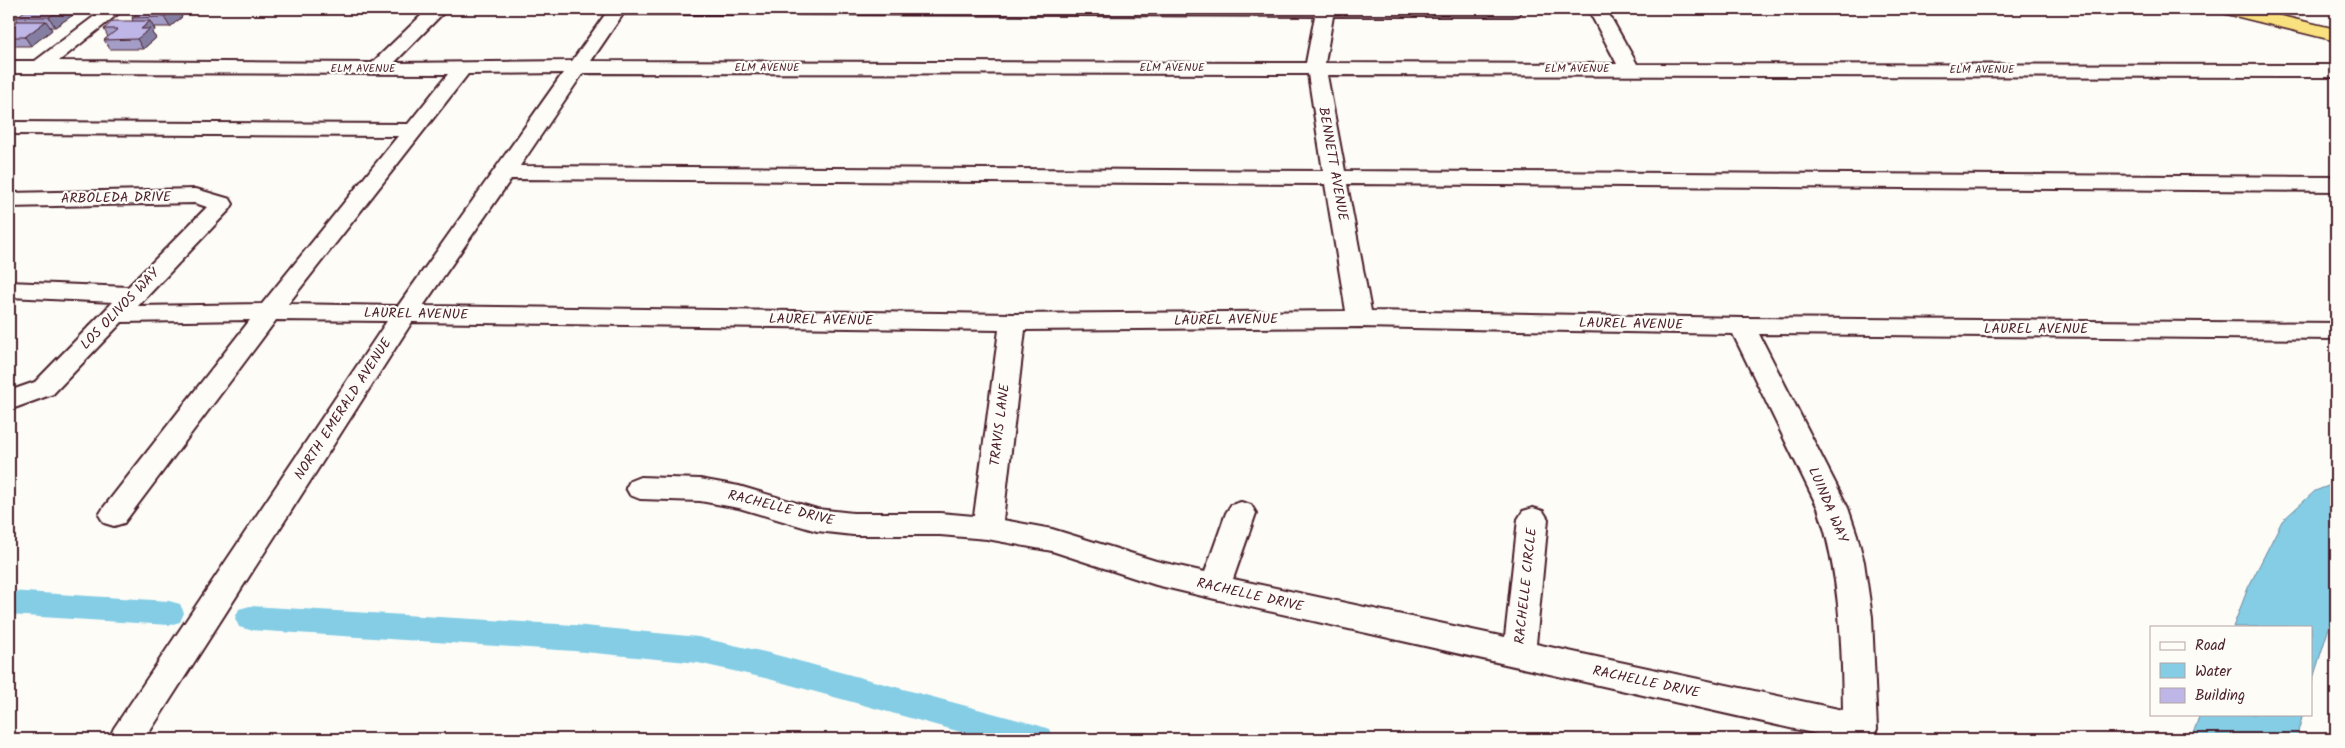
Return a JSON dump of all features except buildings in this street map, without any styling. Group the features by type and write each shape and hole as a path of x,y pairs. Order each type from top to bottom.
{"highway":[{"path":"2230,9 2336,35"},
{"path":"2296,9 2336,18"}],"street":[{"path":"40,68 115,9"},
{"path":"377,70 438,9"},
{"path":"618,9 735,9"},
{"name":"NORTH EMERALD AVENUE","path":"126,739 405,314 618,9"},
{"path":"800,9 1512,10"},
{"path":"1597,9 1630,69"},
{"name":"BENNETT AVENUE","path":"1325,10 1315,53 1316,68 1360,319"},
{"name":"ELM AVENUE","path":"9,67 377,70 579,67 2336,71"},
{"path":"114,515 269,312 463,68"},
{"path":"505,172 1336,179 2336,184"},
{"name":"ARBOLEDA DRIVE","path":"9,200 196,196 222,204"},
{"name":"LOS OLIVOS WAY","path":"9,401 44,388 222,204"},
{"path":"9,289 134,295"},
{"name":"LAUREL AVENUE","path":"116,314 269,312 1013,322 1360,319 1742,326 2336,331"},
{"name":"TRAVIS LANE","path":"987,528 1013,322"},
{"name":"LUINDA WAY","path":"1742,326 1833,508 1844,536 1849,560 1857,638 1860,729"},
{"name":"RACHELLE DRIVE","path":"640,488 700,490 739,497 817,520 853,524 940,524 987,528 1052,540 1156,573 1215,587 1860,729"},
{"path":"1215,587 1241,513"},
{"name":"RACHELLE CIRCLE","path":"1520,654 1533,519"}],"lane":[{"path":"9,128 412,130"}],"water":[{"path":"2336,483 2336,605 2312,682 2312,626 2233,626 2248,588 2282,521 2315,491"},
{"path":"2199,716 2302,716 2296,739 2191,739"}],"waterway":[{"path":"9,603 169,613"},
{"path":"250,618 574,638 698,650 769,666 1037,739"}]}
